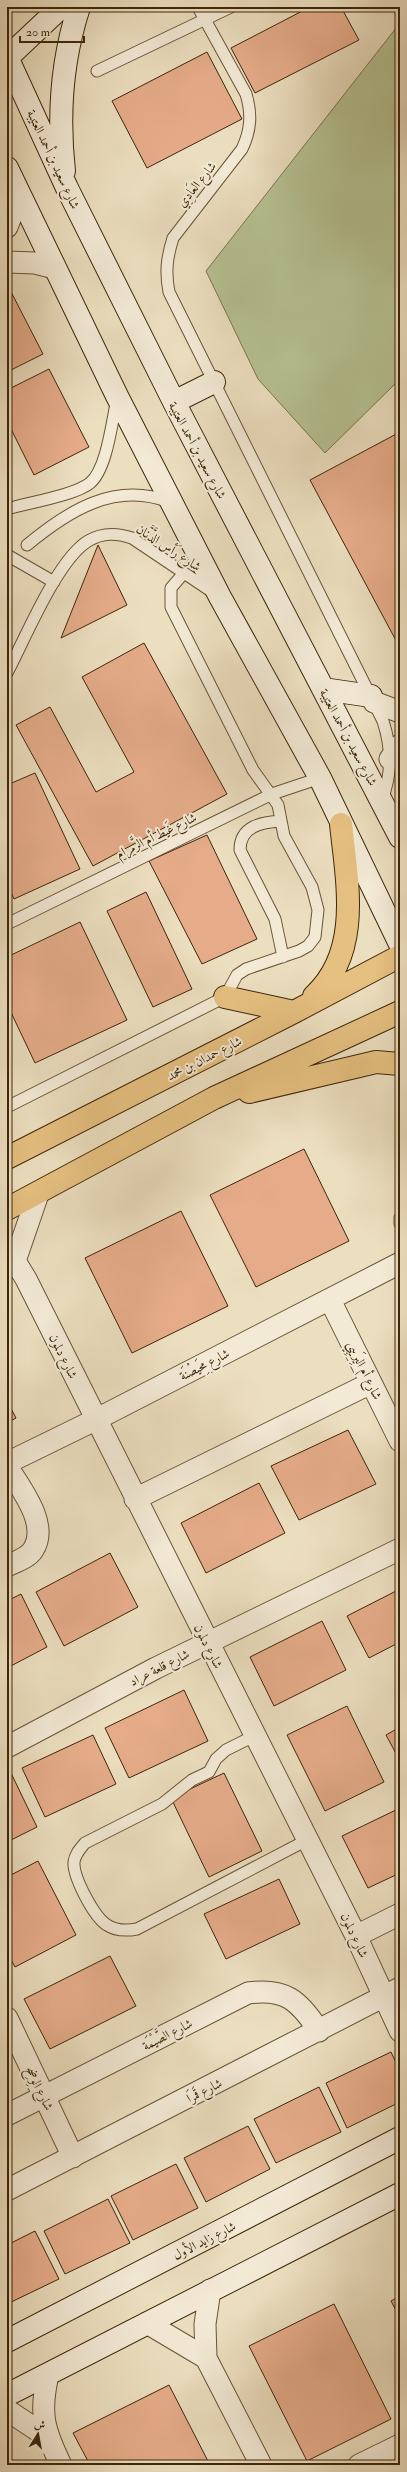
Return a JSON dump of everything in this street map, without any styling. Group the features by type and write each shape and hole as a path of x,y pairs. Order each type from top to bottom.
{"main road":[{"path":"7,58 61,7"},
{"path":"67,188 62,154 63,84 68,50 79,7"},
{"name":"شارع سعيد بن أحمد العتيبة","path":"7,58 67,188 174,402 400,837"},
{"path":"7,168 16,191 117,396 220,597 320,778 400,944"},
{"path":"174,402 214,382"},
{"path":"323,689 373,699"},
{"path":"225,997 298,1010 333,976 342,958 346,941 348,913 341,824"},
{"name":"شارع حمدان بن محمد","path":"7,1158 298,1010 400,956"},
{"path":"7,1209 38,1194 214,1098 400,1012"},
{"path":"214,1098 266,1088 376,1062 400,1064"},
{"name":"شارع زايد الأول","path":"7,2341 400,2138"},
{"path":"7,2395 400,2194"}],"street":[{"path":"7,227 14,209 16,191"},
{"path":"7,262 35,263 55,268"},
{"path":"373,699 400,712"},
{"name":"شارع دلمون","path":"38,1194 11,1259 95,1420 356,1936 391,1992 400,2031"},
{"name":"شارع مِحَيصْنَة","path":"7,1463 95,1420 400,1263"},
{"name":"شارع أم اليِرَيبِي","path":"330,1300 400,1440"},
{"path":"135,1499 371,1383"},
{"path":"7,1466 32,1510 38,1530 38,1540 33,1551 7,1566"},
{"name":"شارع قلعة عراد","path":"7,1748 208,1643 400,1549"},
{"path":"356,1936 400,1914"},
{"name":"شارع الصَّيْمَة","path":"7,2115 248,1993 267,1991 285,1995 301,2005 319,2031"},
{"name":"شارع قَمرَا","path":"7,2190 319,2031 391,1992"},
{"name":"شارع الوِضِح","path":"7,2018 73,2157"},
{"path":"210,2290 206,2324 206,2358 261,2465"},
{"path":"147,2323 206,2358"},
{"path":"48,2375 43,2405 46,2436 61,2465"},
{"path":"7,2410 46,2436"},
{"path":"359,2465 400,2445"}],"lane":[{"name":"شارع العَادِي","path":"198,7 246,94 250,108 250,122 248,136 242,149 173,238 167,255 166,274 169,292 373,699 395,752 382,800"},
{"path":"97,72 231,7"},
{"path":"7,509 78,490 90,483 102,464 117,396"},
{"path":"27,545 56,523 103,499 120,494 138,494 156,497 172,503"},
{"name":"شارع رَأس الدَّنَّان","path":"7,673 54,582 74,553 88,541 104,534 121,534 132,538 183,574 220,597"},
{"path":"7,555 54,582"},
{"path":"7,1107 225,997 237,975 246,969 299,951 315,937 318,910 312,887 288,846 278,805 272,794 258,781 252,770 171,607 171,588 183,574"},
{"name":"شارع غَيط أم الرَّمرام","path":"7,924 272,794 320,778"},
{"path":"281,821 264,822 247,830 240,844 240,850 275,919 283,957"},
{"path":"400,1218 400,1224"},
{"path":"254,1736 226,1750 216,1759 209,1772 192,1780 162,1804 84,1843 78,1851 74,1861 78,1881 98,1917 106,1924 116,1929 137,1929 307,1840"}],"green space":[{"path":"400,23 400,379 325,453 258,379 206,271"}],"building":[{"path":"310,7 341,7 359,40 255,93 231,48"},
{"path":"207,52 242,119 147,168 112,101"},
{"path":"7,284 43,354 7,372"},
{"path":"49,369 89,447 34,475 7,421 7,390"},
{"path":"400,432 400,648 310,480"},
{"path":"98,545 127,605 61,638"},
{"path":"144,643 227,794 93,866 16,725 50,707 96,792 134,772 82,677"},
{"path":"35,773 80,869 14,899 7,884 7,785"},
{"path":"207,835 257,939 202,964 149,861"},
{"path":"146,892 192,989 153,1007 107,911"},
{"path":"80,922 127,1020 35,1063 7,1004 7,957"},
{"path":"304,1149 349,1241 256,1287 210,1195"},
{"path":"181,1211 228,1306 132,1353 85,1258"},
{"path":"7,1401 16,1418 7,1423"},
{"path":"348,1430 376,1484 299,1520 271,1466"},
{"path":"259,1483 285,1533 206,1573 181,1523"},
{"path":"110,1553 138,1607 64,1646 36,1592"},
{"path":"400,1589 400,1642 369,1658 347,1616"},
{"path":"21,1594 47,1647 7,1668 7,1601"},
{"path":"322,1621 346,1670 274,1706 250,1657"},
{"path":"184,1690 208,1741 129,1778 105,1728"},
{"path":"347,1706 384,1782 325,1811 287,1735"},
{"path":"400,1727 400,1761 386,1735"},
{"path":"93,1735 116,1784 45,1817 22,1768"},
{"path":"11,1773 37,1827 7,1842 7,1774"},
{"path":"224,1773 262,1851 209,1877 171,1798"},
{"path":"400,1808 400,1873 368,1888 342,1836"},
{"path":"38,1861 76,1935 15,1967 7,1952 7,1877"},
{"path":"279,1879 300,1924 226,1959 204,1914"},
{"path":"110,1956 136,2006 50,2049 24,1999"},
{"path":"391,2052 400,2071 400,2102 347,2128 326,2083"},
{"path":"319,2087 341,2132 276,2163 254,2119"},
{"path":"248,2126 270,2169 206,2202 184,2158"},
{"path":"176,2164 198,2208 133,2240 111,2196"},
{"path":"108,2199 130,2243 65,2274 44,2231"},
{"path":"35,2231 59,2279 7,2304 7,2245"},
{"path":"400,2296 400,2318 391,2301"},
{"path":"334,2304 391,2419 307,2461 249,2346"},
{"path":"169,2385 210,2465 90,2465 73,2433"}]}
